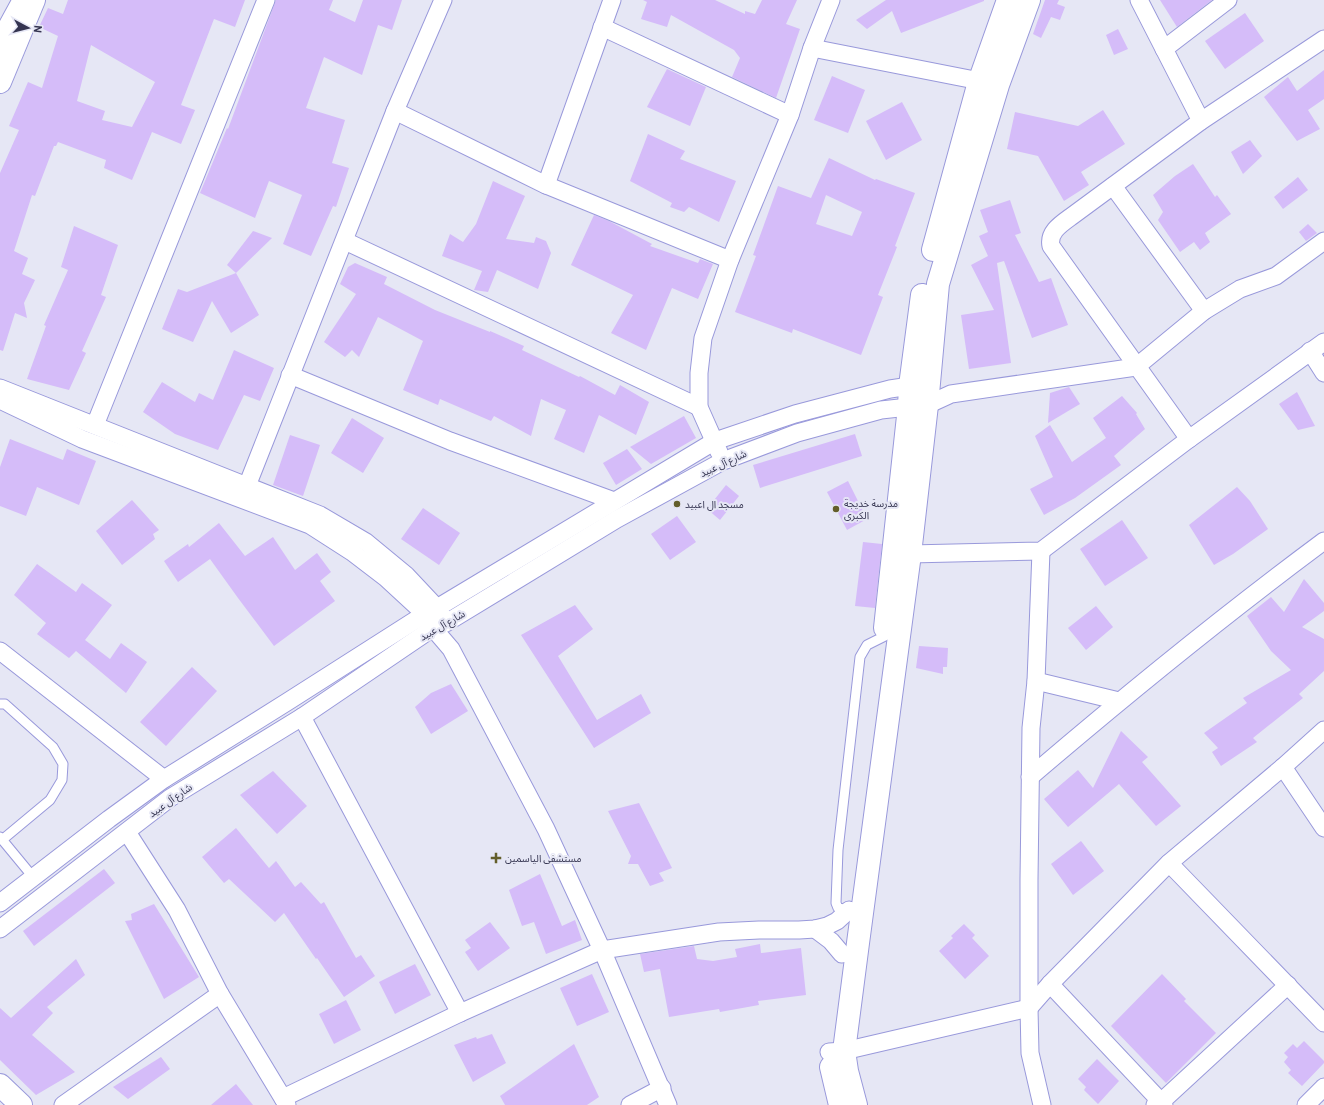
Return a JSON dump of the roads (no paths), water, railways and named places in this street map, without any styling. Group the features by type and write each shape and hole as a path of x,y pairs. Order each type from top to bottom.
{"main road":[{"path":"0,44 24,0"},
{"path":"0,82 34,0"},
{"path":"856,1105 847,1071 837,1052 835,1000 874,733 884,636 918,396 938,284 989,83 1008,0"},
{"path":"989,83 1029,0"},
{"path":"840,1105 832,1074 858,943 910,554 918,396"},
{"path":"0,1085 21,1105"}],"street":[{"path":"95,425 266,0"},
{"path":"247,486 290,375 345,241 395,111 443,0"},
{"path":"546,185 612,0"},
{"path":"723,461 699,407 699,373 703,338 730,260 790,115 812,48 831,0"},
{"path":"1139,0 1201,121"},
{"path":"1164,49 1228,0"},
{"path":"602,26 790,115"},
{"path":"1189,439 1136,367 1051,246 1050,236 1057,228 1201,121 1324,39"},
{"path":"812,48 989,83"},
{"path":"395,111 546,185 730,260"},
{"path":"1113,186 1204,311"},
{"path":"345,241 699,407"},
{"path":"918,396 951,394 1136,367 1204,311 1240,290 1276,276 1324,241"},
{"path":"910,554 1041,551 1189,439 1317,347 1324,373"},
{"path":"290,375 450,441 614,501"},
{"path":"0,388 320,515 366,542 406,575 435,618 546,829 602,950 668,1105"},
{"name":"شارع آل عبيد","path":"0,930 170,798 302,717 435,618 614,501 715,441 795,414 890,389 918,396"},
{"name":"شارع آل عبيد","path":"0,902 164,778 288,702 435,618 723,461 797,433 880,410 918,396"},
{"path":"0,400 82,439 310,525 352,552 435,618"},
{"path":"1030,777 1119,701 1256,591 1324,541"},
{"path":"1041,551 1036,681 1031,728 1029,1008 1030,1053 1042,1105"},
{"path":"0,651 164,778"},
{"path":"1036,681 1119,701"},
{"path":"302,717 460,1013"},
{"path":"837,1052 1029,1008 1050,984 1169,863 1283,767 1324,730"},
{"path":"1283,767 1324,828"},
{"path":"127,832 177,910 220,994 285,1101 460,1013 602,950 719,932 815,929 827,926 836,921 849,910"},
{"path":"1169,863 1324,1023"},
{"path":"815,929 831,941 842,954"},
{"path":"1050,984 1160,1104 1288,985"},
{"path":"63,1105 220,994"},
{"path":"1306,1105 1324,1086"},
{"path":"630,1105 662,1088"}],"lane":[{"path":"0,704 5,704 53,747 63,764 62,780 50,800 1,838 33,877"}],"place":[{"name":"مسجد ال اعبيد","path":"677,504"},
{"name":"مدرسة خديجة الكبرى","path":"836,509"},
{"name":"مستشفى الياسمين","path":"496,858"}]}
